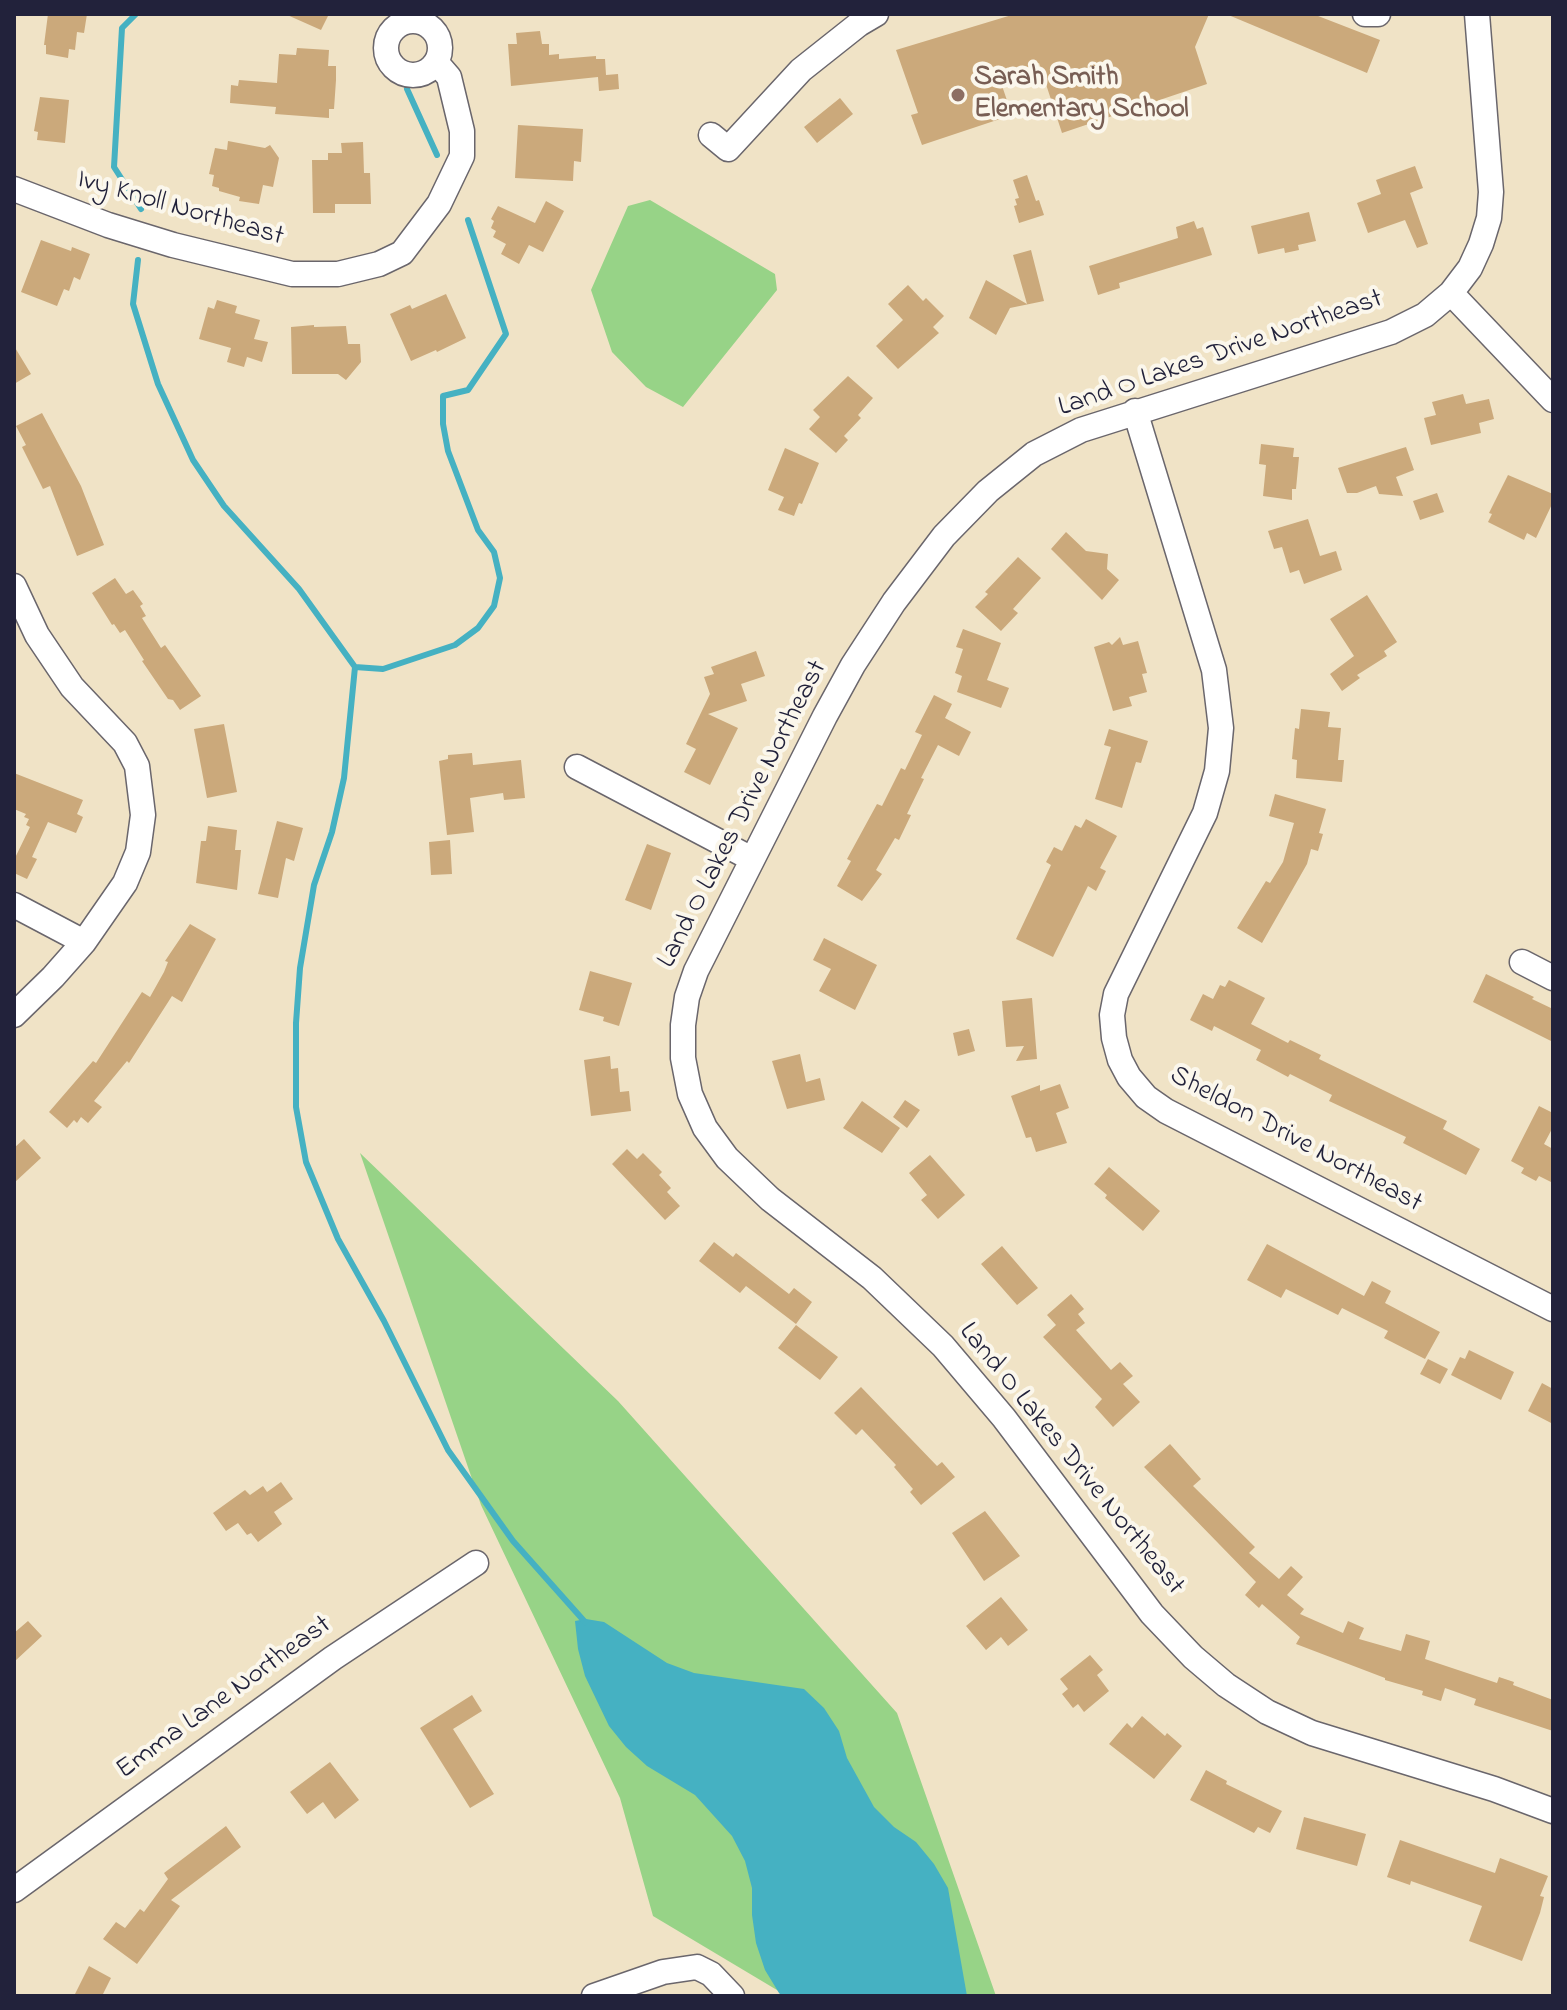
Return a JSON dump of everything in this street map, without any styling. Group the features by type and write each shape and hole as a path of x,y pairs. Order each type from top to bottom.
{"street":[{"path":"711,135 728,149 801,70 876,14"},
{"path":"1365,14 1378,14"},
{"name":"Land O Lakes Drive Northeast","path":"1477,14 1490,205 1481,244 1470,268 1451,293 1425,315 1391,332 1081,430 1034,454 988,491 944,536 894,602 853,665 696,971 687,997 683,1058 690,1094 705,1128 727,1158 770,1199 872,1278 943,1346 1004,1418 1152,1614 1193,1657 1226,1685 1267,1712 1312,1733 1494,1789 1553,1811"},
{"name":"Ivy Knoll Northeast","path":"14,189 108,225 173,245 292,274 338,274 379,264 402,253 439,204 462,156 462,131 449,77 436,62"},
{"path":"1451,293 1553,400"},
{"name":"Sheldon Drive Northeast","path":"1135,411 1214,670 1221,728 1217,771 1205,813 1116,994 1113,1027 1120,1060 1129,1077 1146,1097 1166,1111 1553,1309"},
{"path":"14,586 37,635 72,687 125,743 137,766 143,815 138,852 125,883 84,942 14,1015"},
{"path":"577,767 752,859"},
{"path":"14,905 84,942"},
{"path":"1522,962 1553,978"},
{"name":"Emma Lane Northeast","path":"14,1890 333,1658 476,1563"},
{"path":"594,1996 663,1972 697,1967 711,1974 732,1996"}],"green space":[{"path":"650,200 775,274 777,290 683,407 646,387 612,352 591,290 628,206"},
{"path":"360,1153 618,1401 897,1713 996,1996 787,1996 653,1916 620,1798 481,1505"}],"water":[{"path":"575,1621 604,1622 667,1663 694,1673 804,1689 824,1708 839,1731 847,1758 874,1807 894,1827 916,1842 948,1888 967,1996 782,1996 765,1970 756,1943 752,1888 745,1861 732,1836 695,1795 647,1766 609,1726 585,1676 578,1649"}],"building":[{"path":"48,14 87,14 84,33 77,32 75,50 69,49 68,58 46,54 44,45"},
{"path":"285,14 329,14 321,30"},
{"path":"1015,14 1209,14 1195,47 1207,84 1062,133 1039,63 999,77 1012,115 922,145 911,115 918,113 896,50"},
{"name":"Sarah Smith Elementary School","path":"1226,14 1313,14 1380,40 1367,73"},
{"path":"540,31 542,44 549,44 549,55 559,54 559,59 596,56 596,59 605,59 606,75 618,74 619,89 599,91 598,77 511,86 508,44 517,44 516,33"},
{"path":"297,48 329,50 328,66 336,66 336,80 334,109 329,109 329,118 275,114 276,107 230,103 231,85 238,86 239,80 277,83 279,54 296,55"},
{"path":"40,97 69,100 65,143 37,140 38,132 34,131"},
{"path":"840,98 853,114 817,143 804,127"},
{"path":"518,125 583,129 581,162 574,161 573,181 515,178"},
{"path":"228,141 265,148 270,145 279,158 273,187 263,185 259,204 239,201 240,197 212,186 214,175 209,174 215,148 227,150"},
{"path":"363,142 364,173 370,173 371,204 335,204 335,213 313,213 312,160 328,160 328,153 342,153 341,143"},
{"path":"1415,166 1423,188 1410,193 1428,244 1417,248 1405,220 1368,233 1357,203 1381,194 1376,180"},
{"path":"1027,175 1044,215 1019,223 1014,206 1017,205 1015,199 1019,198 1013,180"},
{"path":"546,201 564,211 543,252 529,245 519,264 501,254 506,244 493,237 496,231 491,228 494,221 491,219 498,206 535,223"},
{"path":"1309,212 1316,241 1298,245 1299,250 1285,253 1284,248 1258,254 1251,226"},
{"path":"1194,221 1197,229 1203,227 1212,255 1119,283 1120,288 1098,295 1089,266 1178,238 1176,227"},
{"path":"41,240 90,254 80,280 74,277 69,291 64,289 57,306 21,292"},
{"path":"1031,250 1044,301 1010,308 996,335 969,318 986,280 1027,304 1013,255"},
{"path":"908,285 944,316 933,327 939,333 898,369 876,346 903,320 888,304"},
{"path":"446,294 466,338 411,361 390,314 410,305 412,309"},
{"path":"217,300 237,306 235,313 260,320 254,339 268,342 262,362 247,357 244,367 227,362 231,348 199,339 208,307 214,309"},
{"path":"346,326 348,344 360,344 361,362 346,380 338,374 292,374 291,327"},
{"path":"14,346 31,374 14,384"},
{"path":"848,376 873,398 858,415 861,418 844,436 848,440 836,453 809,429 820,417 813,410"},
{"path":"1463,394 1466,404 1489,399 1494,419 1479,423 1481,433 1431,445 1424,418 1436,415 1432,402"},
{"path":"42,413 81,486 104,545 77,556 50,486 43,489 22,447 26,445 16,426"},
{"path":"1261,444 1294,448 1293,457 1299,457 1292,500 1263,496 1266,465 1259,464"},
{"path":"1406,447 1414,470 1396,477 1403,496 1379,494 1376,486 1347,493 1338,468"},
{"path":"785,448 819,463 794,516 778,510 784,497 768,490"},
{"path":"1508,475 1553,494 1553,502 1536,538 1527,533 1524,540 1488,522 1492,514 1489,513"},
{"path":"1437,493 1444,512 1420,520 1413,501"},
{"path":"1308,519 1320,556 1336,551 1342,570 1304,584 1299,570 1290,573 1282,547 1274,549 1268,531"},
{"path":"1066,532 1086,551 1108,554 1107,569 1119,580 1102,600 1051,549"},
{"path":"1018,557 1041,578 1013,609 1018,613 1001,631 975,607"},
{"path":"115,578 126,594 133,590 143,604 140,606 146,616 142,618 161,648 165,645 201,696 180,710 173,700 168,699 125,630 120,633 112,625 92,593"},
{"path":"1367,595 1397,642 1384,651 1387,656 1357,675 1360,678 1342,691 1330,674 1354,656 1330,619"},
{"path":"963,629 1001,643 987,680 1009,688 1001,708 957,692 962,676 955,673 963,649 956,647"},
{"path":"1120,637 1123,645 1138,641 1147,673 1142,674 1147,692 1129,697 1132,706 1113,711 1094,647 1109,642 1112,645"},
{"path":"756,651 765,676 741,684 747,701 708,714 738,728 710,785 684,772 696,749 686,744 710,694 704,677 714,674 711,667"},
{"path":"934,695 952,704 945,718 971,732 959,756 938,745 921,778 924,779 907,814 911,815 899,840 895,838 876,870 882,874 862,901 837,886 851,861 847,859 877,804 882,806 901,768 905,770 922,735 915,732"},
{"path":"1301,709 1330,712 1328,727 1341,728 1338,760 1344,760 1342,782 1296,778 1297,760 1292,759 1295,728 1299,729"},
{"path":"224,724 237,792 207,798 194,729"},
{"path":"1109,729 1148,741 1141,763 1136,762 1122,808 1095,799 1111,747 1104,745"},
{"path":"472,753 473,765 521,760 525,798 504,800 503,793 470,798 474,832 447,835 439,761 448,759 448,755"},
{"path":"14,773 83,800 77,814 83,817 76,833 48,822 32,857 37,859 27,879 14,873 14,860 30,827 26,825 29,819 24,817 26,814 14,809"},
{"path":"1275,794 1326,809 1318,851 1311,849 1307,864 1262,943 1237,928 1266,881 1270,883 1283,862 1294,823 1269,816"},
{"path":"1086,819 1117,836 1100,868 1106,871 1096,891 1088,886 1053,957 1016,939 1051,865 1046,862 1054,847 1062,851 1075,825 1081,828"},
{"path":"277,821 303,828 294,861 286,858 278,898 258,894"},
{"path":"208,826 237,830 235,850 241,850 237,890 196,883 201,841 206,841"},
{"path":"450,840 452,874 431,875 429,842"},
{"path":"647,844 671,853 651,910 625,900"},
{"path":"190,924 216,939 182,1002 172,996 129,1063 127,1061 94,1101 102,1107 88,1123 81,1117 67,1128 49,1112 93,1061 96,1063 142,992 150,997 164,972 168,962 165,961"},
{"path":"824,938 877,965 855,1010 819,991 831,969 813,960"},
{"path":"590,971 632,983 619,1026 603,1021 604,1017 579,1010"},
{"path":"1486,974 1553,1009 1553,1042 1473,1002"},
{"path":"1229,980 1265,998 1251,1024 1321,1055 1319,1059 1447,1121 1443,1129 1480,1149 1466,1175 1403,1143 1406,1137 1329,1101 1332,1095 1256,1060 1261,1050 1214,1026 1212,1031 1190,1020 1203,994 1213,999 1220,985 1225,987"},
{"path":"1032,998 1037,1059 1016,1061 1024,1046 1006,1047 1002,1001"},
{"path":"969,1029 975,1051 958,1056 953,1033"},
{"path":"800,1054 806,1082 820,1078 825,1100 787,1109 772,1061"},
{"path":"610,1056 611,1069 618,1068 620,1092 629,1091 631,1111 591,1116 584,1060"},
{"path":"1060,1084 1069,1108 1056,1113 1067,1143 1036,1152 1031,1137 1026,1138 1011,1096 1040,1085 1040,1091"},
{"path":"905,1100 920,1110 907,1128 893,1117"},
{"path":"862,1101 900,1128 882,1153 843,1128"},
{"path":"1539,1106 1553,1113 1553,1127 1544,1144 1553,1149 1553,1183 1539,1176 1536,1181 1521,1173 1524,1168 1511,1161"},
{"path":"24,1139 41,1158 14,1183 14,1148"},
{"path":"627,1149 637,1159 643,1153 662,1172 659,1175 671,1188 667,1192 680,1206 665,1220 612,1164"},
{"path":"930,1155 965,1195 938,1219 921,1200 927,1195 909,1173"},
{"path":"1109,1167 1160,1211 1143,1231 1105,1198 1107,1195 1094,1184"},
{"path":"714,1242 733,1257 736,1253 789,1294 794,1288 812,1302 796,1324 746,1286 740,1293 699,1261"},
{"path":"1267,1244 1364,1296 1372,1281 1391,1291 1385,1303 1440,1332 1425,1359 1384,1338 1388,1331 1342,1308 1338,1315 1286,1289 1281,1298 1247,1280"},
{"path":"1002,1246 1038,1288 1017,1305 981,1264"},
{"path":"1071,1294 1084,1309 1078,1314 1085,1323 1076,1330 1111,1370 1120,1362 1133,1376 1123,1384 1140,1402 1113,1427 1095,1407 1102,1399 1043,1337 1056,1325 1047,1315"},
{"path":"796,1325 838,1357 820,1380 778,1348"},
{"path":"1469,1350 1514,1372 1501,1400 1451,1375 1460,1357 1465,1359"},
{"path":"1428,1359 1448,1369 1440,1384 1420,1374"},
{"path":"1542,1383 1553,1389 1553,1424 1528,1411"},
{"path":"861,1387 937,1466 942,1462 955,1477 921,1505 910,1492 913,1489 894,1467 896,1465 862,1429 856,1435 834,1413"},
{"path":"1170,1444 1201,1479 1193,1486 1255,1547 1249,1553 1279,1579 1291,1566 1303,1577 1287,1595 1304,1609 1300,1614 1343,1633 1348,1621 1364,1628 1359,1639 1401,1651 1406,1634 1430,1641 1425,1659 1497,1683 1499,1677 1553,1700 1553,1731 1474,1705 1476,1699 1445,1688 1441,1701 1422,1695 1423,1691 1385,1680 1296,1644 1300,1637 1262,1604 1259,1608 1245,1595 1256,1582 1144,1467"},
{"path":"281,1482 293,1499 274,1512 282,1524 258,1542 251,1533 247,1535 238,1523 226,1531 213,1513 245,1490 250,1495 263,1486 267,1492"},
{"path":"985,1511 1020,1556 984,1581 952,1533"},
{"path":"1001,1597 1028,1630 1008,1646 1001,1637 986,1650 966,1626"},
{"path":"28,1621 42,1636 14,1662 14,1633"},
{"path":"1090,1655 1103,1670 1097,1675 1109,1691 1084,1712 1078,1704 1073,1708 1062,1694 1068,1689 1060,1679"},
{"path":"472,1695 482,1711 453,1729 494,1794 470,1808 420,1728"},
{"path":"1142,1716 1182,1746 1154,1779 1109,1744 1127,1723 1132,1728"},
{"path":"330,1762 359,1800 335,1819 323,1802 307,1814 290,1792"},
{"path":"1206,1770 1227,1781 1226,1784 1282,1811 1270,1833 1258,1827 1254,1833 1190,1800"},
{"path":"1304,1817 1366,1834 1357,1866 1296,1849"},
{"path":"226,1826 241,1847 171,1900 180,1906 137,1964 103,1939 116,1922 125,1928 140,1909 144,1912 168,1879 164,1873"},
{"path":"1400,1840 1495,1873 1500,1858 1548,1876 1540,1896 1544,1897 1540,1913 1522,1961 1469,1941 1482,1906 1411,1881 1410,1885 1387,1877"},
{"path":"89,1966 111,1978 102,1996 74,1996"}],"waterway":[{"path":"136,14 122,28 114,167 141,209"},
{"path":"407,89 437,155"},
{"path":"355,667 383,669 455,645 478,628 494,606 500,578 494,552 478,530 448,451 443,424 443,396 468,390 506,334 468,220"},
{"path":"138,260 133,304 158,384 193,460 224,506 299,589 355,667 344,778 332,832 314,885 300,968 296,1023 296,1107 306,1162 338,1239 384,1321 448,1450 513,1541 585,1622"}],"place":[{"name":"Sarah Smith Elementary School","path":"958,95"}]}
